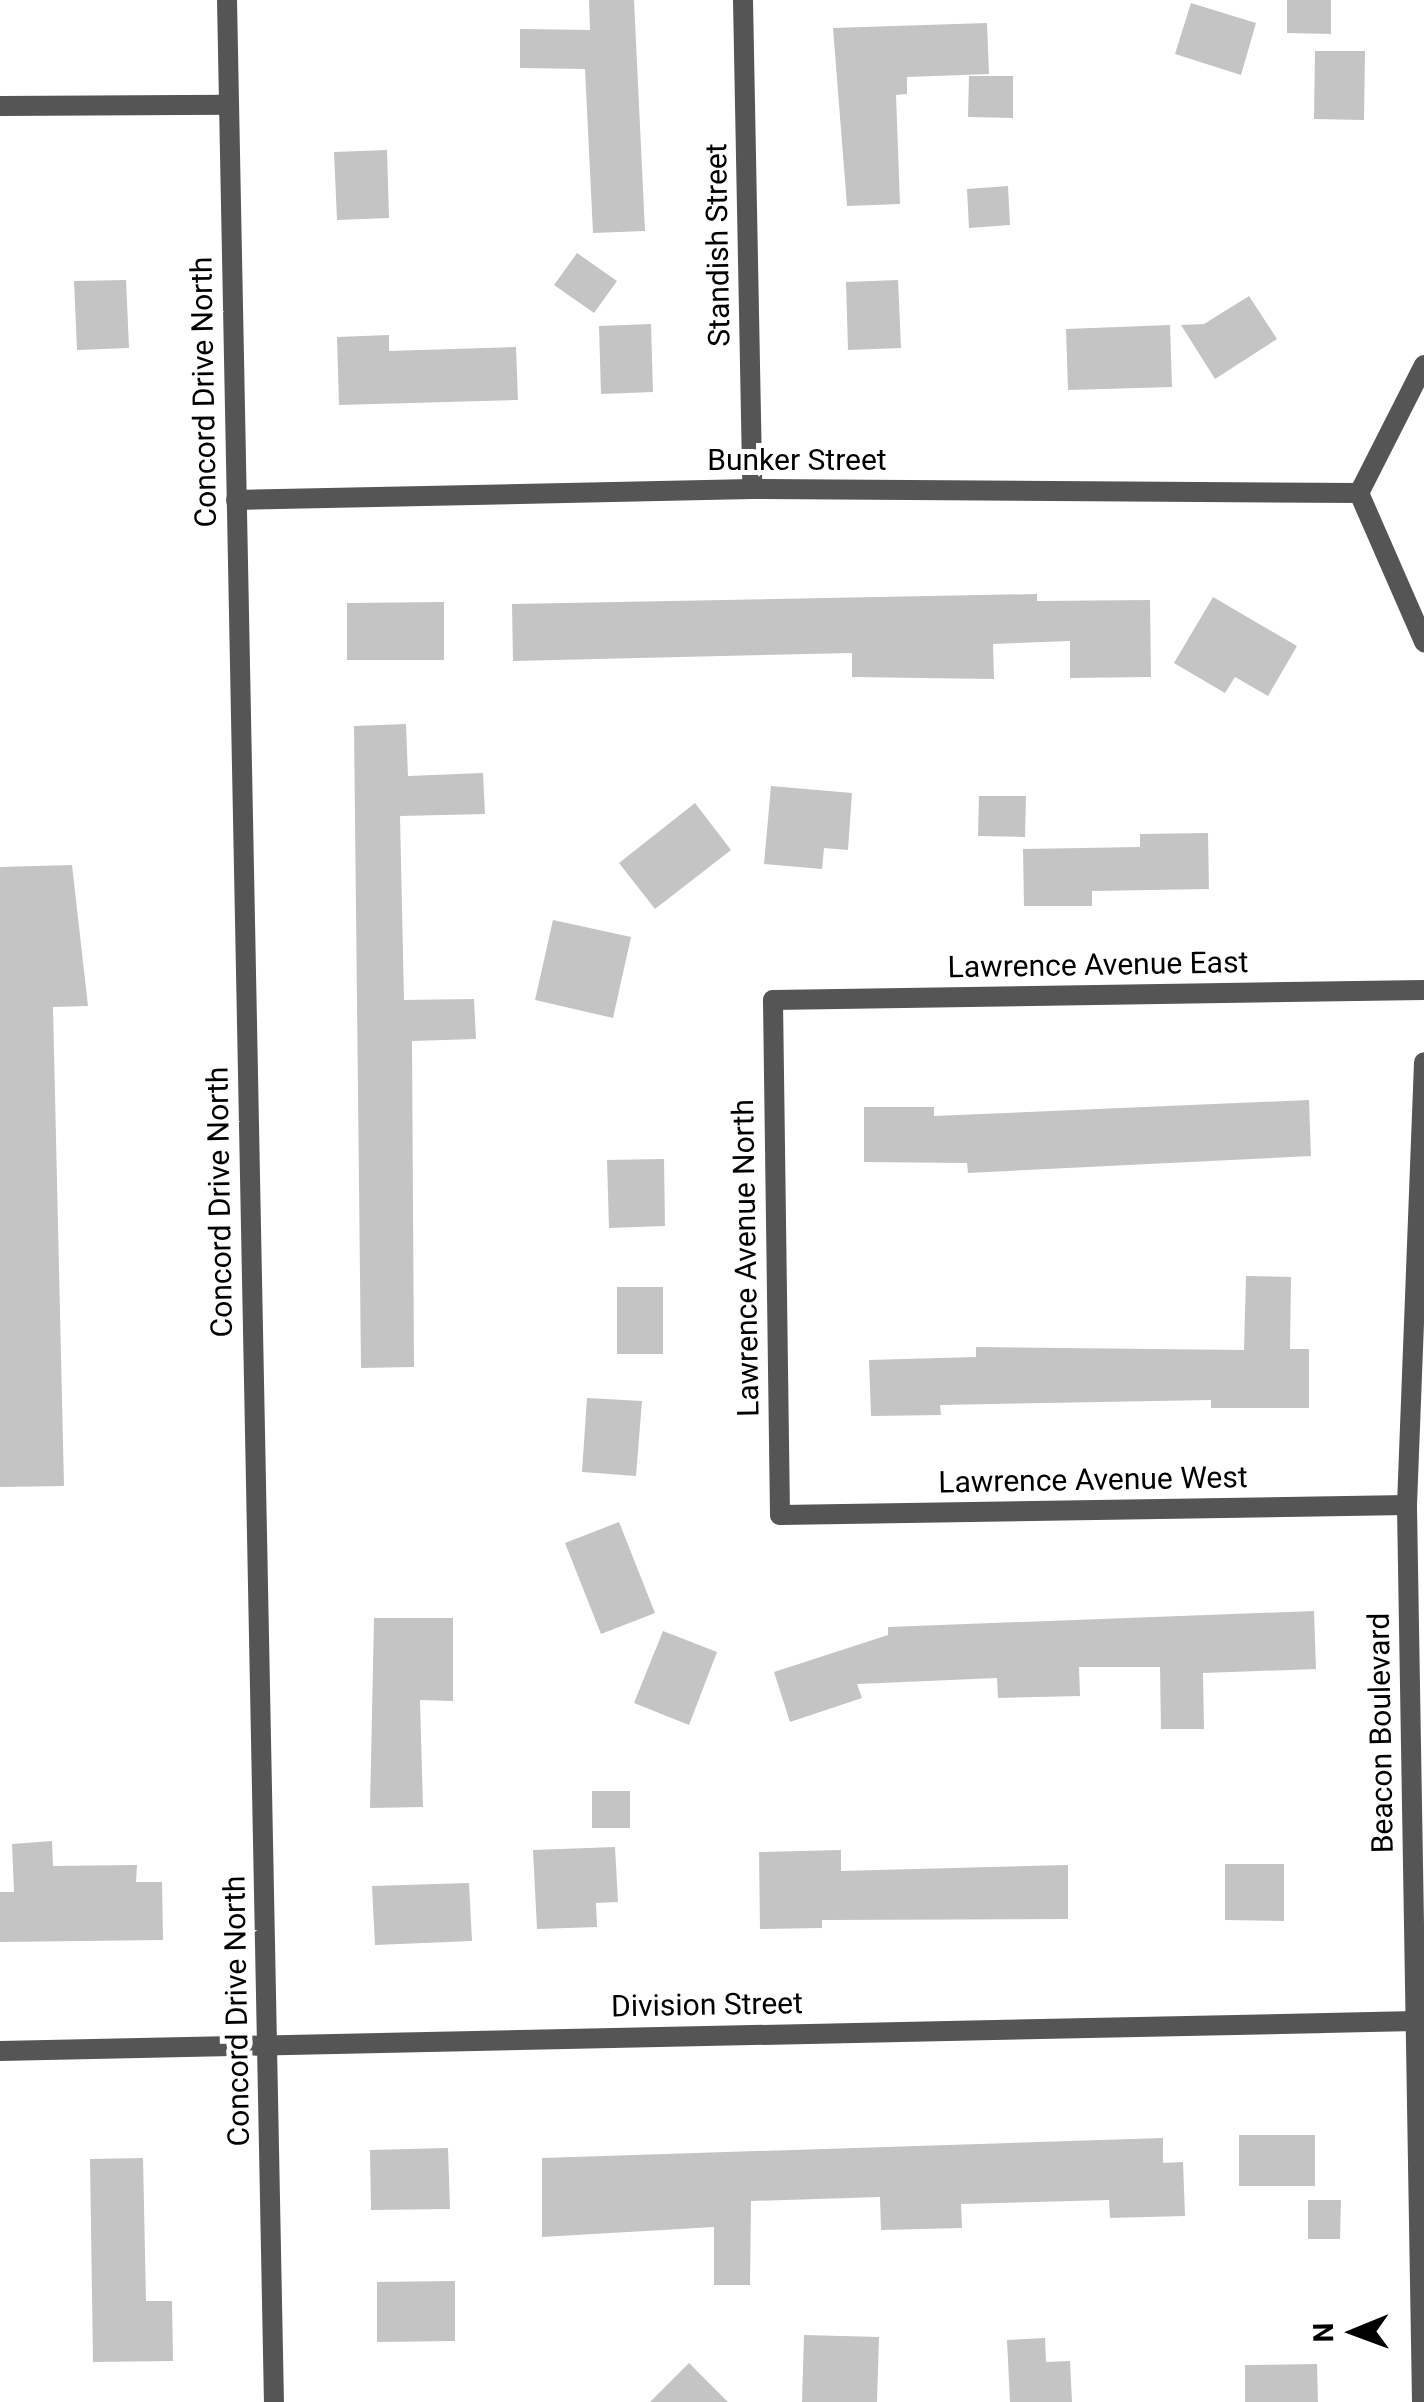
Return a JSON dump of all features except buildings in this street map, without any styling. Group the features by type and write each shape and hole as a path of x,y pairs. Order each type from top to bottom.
{"street":[{"name":"Concord Drive North","path":"226,0 274,2402"},
{"name":"Standish Street","path":"743,0 752,489"},
{"path":"0,106 229,105"},
{"path":"1424,365 1359,493 1424,642"},
{"name":"Bunker Street","path":"236,500 752,489 1359,493"},
{"name":"Lawrence Avenue East","path":"772,1000 1424,990"},
{"name":"Lawrence Avenue North","path":"772,1000 780,1515"},
{"name":"Beacon Boulevard","path":"1422,2402 1407,1505 1424,1062"},
{"name":"Lawrence Avenue West","path":"780,1515 1407,1505"},
{"name":"Division Street","path":"0,2051 1416,2021"}]}
